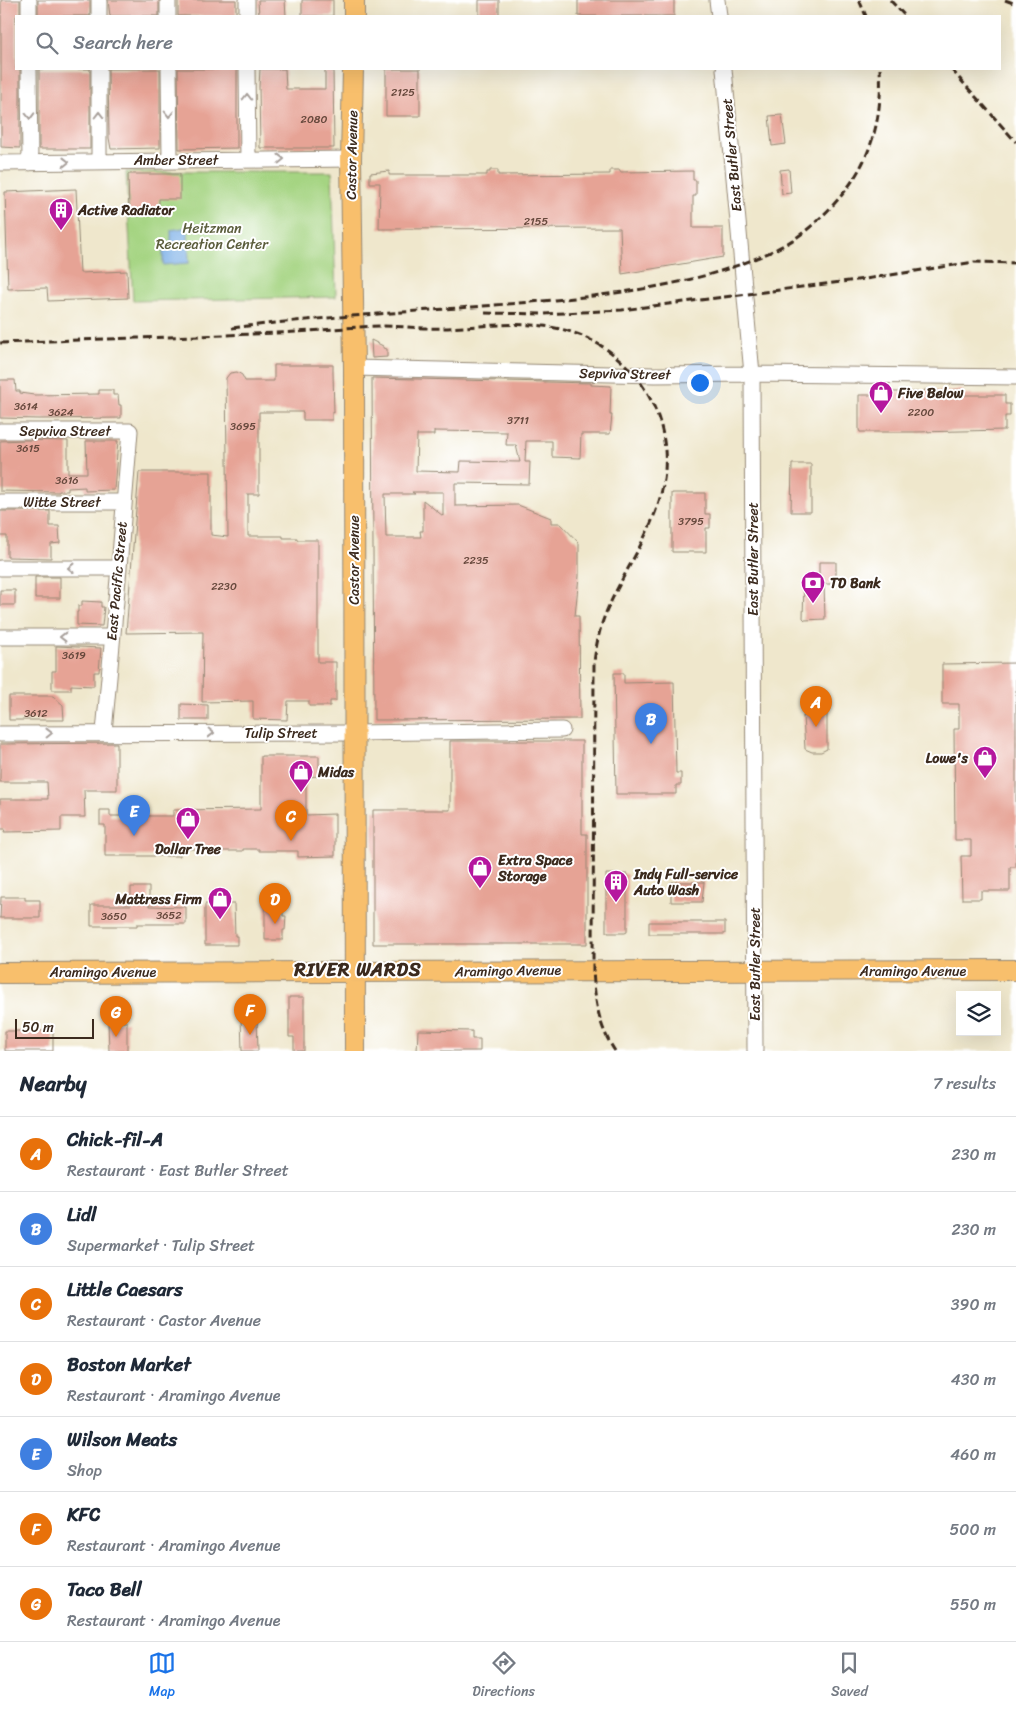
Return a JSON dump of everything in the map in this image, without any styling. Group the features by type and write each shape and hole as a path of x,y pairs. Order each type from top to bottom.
{"main road":[{"path":"354,0 354,15"},
{"name":"Castor Avenue","path":"354,70 351,158 354,368 355,1051"},
{"name":"Aramingo Avenue","path":"0,973 1016,970"}],"street":[{"path":"29,0 29,15"},
{"path":"99,0 99,15"},
{"path":"168,0 168,15"},
{"path":"247,0 247,15"},
{"path":"717,0 719,15"},
{"path":"29,70 30,163"},
{"path":"99,70 99,161"},
{"path":"169,70 170,160"},
{"path":"247,70 248,160"},
{"name":"East Butler Street","path":"724,70 752,374 755,1051"},
{"name":"Amber Street","path":"0,163 351,158"},
{"name":"Sepviva Street","path":"354,368 655,375 752,374 1016,377"},
{"name":"Sepviva Street","path":"0,431 130,431"},
{"name":"East Pacific Street","path":"104,732 120,568 130,431"},
{"name":"Witte Street","path":"0,502 124,502"},
{"path":"0,568 120,568"},
{"path":"0,637 112,638"},
{"name":"Tulip Street","path":"0,734 104,732 354,733 562,730"}],"green space":[{"name":"Heitzman Recreation Center","path":"126,172 332,172 336,297 133,301"}],"water":[{"path":"188,227 189,263 163,265 163,250 171,241 171,230"}],"building":[{"path":"1,0 20,0 20,15 15,15 15,70 20,70 20,148 1,147"},
{"path":"38,0 90,0 90,15 38,15"},
{"path":"108,0 159,0 159,15 110,15"},
{"path":"178,0 236,0 236,15 178,15"},
{"path":"258,0 285,0 286,15 259,15"},
{"path":"302,0 333,0 333,15 302,15"},
{"path":"479,0 499,0 499,15 479,15"},
{"path":"578,0 674,0 674,15 578,15"},
{"path":"39,70 90,70 90,149 39,149"},
{"path":"108,70 160,70 160,148 111,149 109,138"},
{"path":"178,70 237,70 237,148 179,149"},
{"path":"260,70 285,70 286,89 325,89 325,70 333,70 334,148 260,148"},
{"path":"386,70 420,70 420,116 386,116"},
{"path":"782,115 786,144 772,146 769,116"},
{"path":"789,169 791,193 782,194 780,170"},
{"path":"490,170 498,170 498,175 610,174 610,170 620,170 620,172 693,171 693,180 696,180 696,196 693,196 693,228 723,228 723,257 622,274 620,228 379,229 380,183 370,183 370,173 389,171 389,175 487,175 487,172 490,172"},
{"path":"128,174 180,174 180,199 159,199 159,214 129,214"},
{"path":"76,189 80,273 127,271 128,298 48,301 47,288 8,289 5,192"},
{"path":"371,340 387,349 387,357 372,358"},
{"path":"274,365 333,365 334,413 332,412 332,420 303,420 303,412 259,412 259,494 248,494 248,536 283,536 283,538 297,538 297,540 318,540 318,662 336,662 336,701 330,701 330,706 309,706 309,701 288,701 287,720 253,719 253,701 202,702 203,632 126,633 139,472 211,472 211,535 228,537 226,378 230,373 237,372 242,375 245,381 274,381"},
{"path":"372,378 591,383 591,385 611,386 610,415 612,415 610,434 581,434 580,458 552,457 552,441 526,441 525,462 530,462 529,484 455,483 455,506 518,505 551,518 551,523 560,523 579,543 579,576 575,616 579,616 580,719 374,720","holes":["434,431 507,432 506,445 516,445 520,462 461,461 460,472 416,471 417,435 434,435","412,492 443,492 443,516 423,500 423,531 420,531 421,537 386,537 385,494 415,494"]},
{"path":"0,380 15,380 16,391 34,395 99,394 99,390 113,390 113,395 118,395 119,405 121,405 121,418 0,418"},
{"path":"924,390 953,392 953,390 963,390 963,395 1005,395 1005,404 1010,404 1010,416 1005,416 1005,430 860,432 859,395 887,395 887,392 924,392"},
{"path":"0,441 68,441 68,473 87,473 86,441 118,441 114,490 85,491 85,487 68,488 68,491 59,492 0,491"},
{"path":"792,464 811,464 811,512 791,512"},
{"path":"672,493 705,493 705,514 710,514 710,528 706,528 706,552 672,552"},
{"path":"0,511 50,511 50,526 59,526 60,543 51,544 51,558 7,557 7,536 0,536"},
{"name":"TD Bank","path":"819,562 836,562 836,584 824,584 825,619 805,620 803,618 804,584 819,584"},
{"path":"35,577 60,577 60,598 35,598"},
{"path":"0,590 15,590 15,605 0,605"},
{"path":"82,601 101,602 101,607 104,607 102,626 77,625 78,606 82,606"},
{"path":"56,646 101,648 99,672 94,672 94,686 71,685 71,690 52,690 52,671 56,671"},
{"name":"Lowe's","path":"1016,663 1016,867 1010,867 1010,891 981,891 981,899 962,899 961,856 971,856 971,840 955,840 954,729 959,729 959,704 942,704 942,664"},
{"path":"614,673 624,673 624,683 674,682 676,773 681,773 681,785 676,785 676,794 616,794"},
{"path":"9,696 53,696 63,705 64,720 9,720"},
{"path":"811,698 821,698 821,703 827,703 827,749 821,752 812,752 805,749 804,703 811,702"},
{"path":"181,704 208,705 208,720 181,720"},
{"name":"Extra Space Storage","path":"450,741 582,741 582,834 587,834 587,944 373,944 373,810 450,810"},
{"path":"117,743 117,790 84,790 85,817 61,817 61,831 4,832 5,829 0,829 0,799 48,799 47,782 0,782 0,744"},
{"path":"261,756 319,756 319,776 306,777 306,815 335,814 335,856 298,857 298,851 259,851 259,849 206,851 206,849 180,849 180,856 105,856 105,825 100,825 100,810 110,810 110,816 173,816 173,810 261,809"},
{"name":"Indy Full-service Auto Wash","path":"606,874 627,874 627,932 625,933 606,932"},
{"path":"671,882 704,882 702,902 671,902"},
{"path":"131,887 149,887 149,906 186,907 186,924 91,926 91,905 131,905"},
{"path":"1,897 25,897 25,900 40,900 40,918 0,918"},
{"path":"275,898 275,902 283,902 283,916 286,916 283,940 265,940 265,899"},
{"name":"Mattress Firm","path":"205,904 234,904 237,945 205,945"},
{"path":"649,922 725,922 725,934 649,934"},
{"path":"289,997 304,997 304,1051 294,1051 294,1037 289,1037"},
{"path":"243,1016 257,1017 258,1051 242,1051 241,1018"},
{"path":"108,1022 127,1022 127,1051 109,1051"},
{"path":"418,1030 472,1031 472,1039 480,1039 480,1051 417,1051"},
{"path":"5,1031 53,1031 53,1051 5,1051"}],"railway":[{"path":"859,0 866,15"},
{"path":"890,0 904,15"},
{"path":"1005,0 1016,4"},
{"path":"232,328 592,296 674,283 713,273 751,260 799,236 834,204 857,174 872,141 876,124 879,107 880,70"},
{"path":"952,70 1016,142"},
{"path":"485,313 543,314 622,310 865,279 974,262 1016,263"},
{"path":"0,343 288,332 381,326 435,328 528,325 561,329 595,342 611,352 638,379 656,412 662,431 665,450 665,473 661,495 654,516 605,615 598,638 594,662 593,970 598,1012 609,1042 615,1051"}],"place":[{"name":"Active Radiator","path":"61,231"},
{"name":"Five Below","path":"881,414"},
{"name":"TD Bank","path":"813,604"},
{"name":"Chick-fil-A","path":"816,727"},
{"name":"Lidl","path":"651,744"},
{"name":"Lowe's","path":"985,779"},
{"name":"Midas","path":"301,793"},
{"name":"Wilson Meats","path":"134,836"},
{"name":"Dollar Tree","path":"188,840"},
{"name":"Little Caesars","path":"291,841"},
{"name":"Extra Space Storage","path":"480,889"},
{"name":"Indy Full-service Auto Wash","path":"616,903"},
{"name":"Mattress Firm","path":"220,920"},
{"name":"Boston Market","path":"275,924"},
{"name":"KFC","path":"250,1035"},
{"name":"Taco Bell","path":"116,1037"}],"district":[{"name":"RIVER WARDS","path":"358,969"}]}
